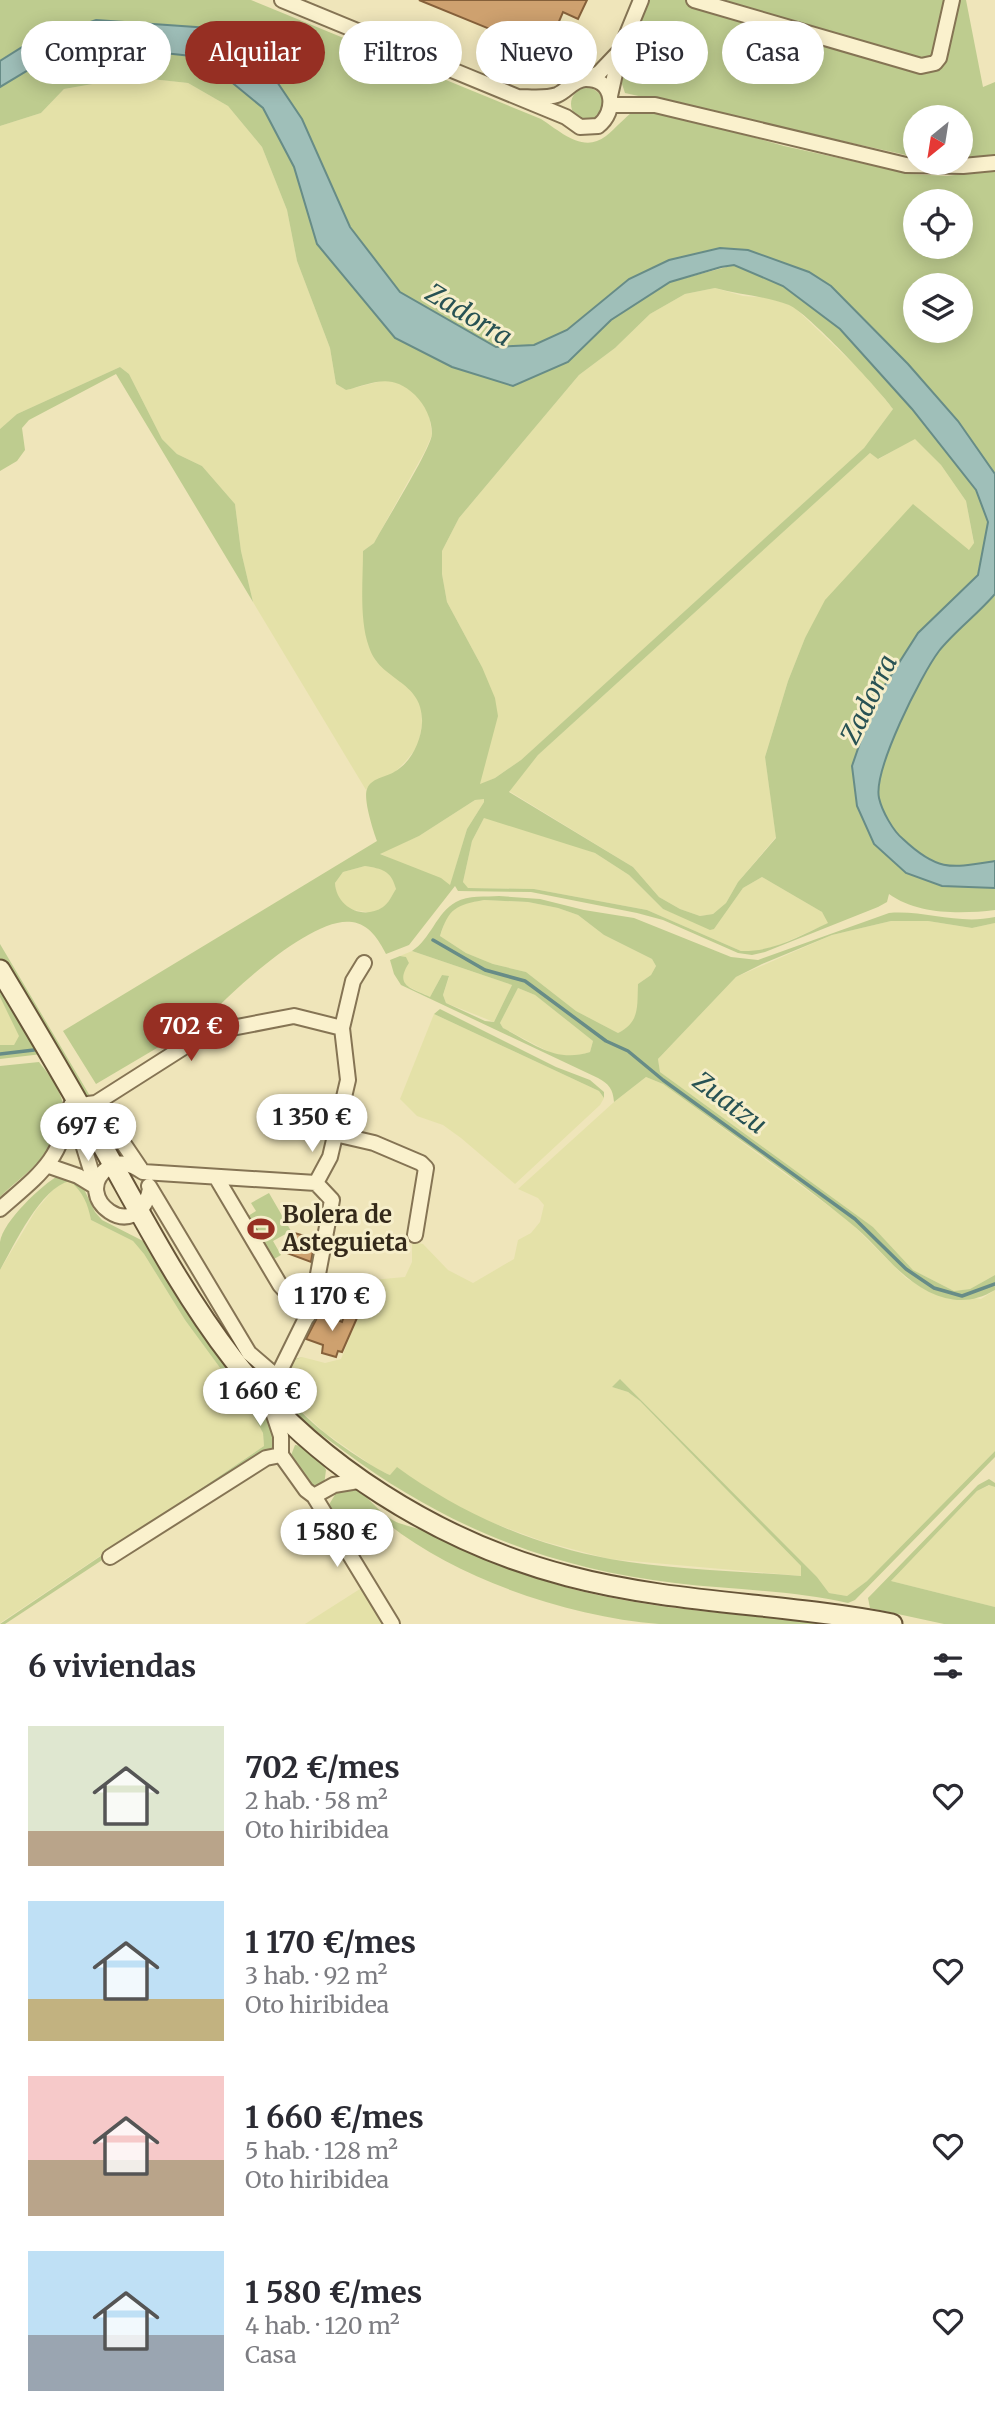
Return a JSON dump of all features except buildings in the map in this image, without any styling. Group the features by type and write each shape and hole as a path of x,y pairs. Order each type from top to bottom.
{"street":[{"path":"282,0 566,117 580,127 598,126 610,113 614,84"},
{"path":"632,21 641,0"},
{"path":"694,0 922,66 935,63 939,58 952,0"},
{"path":"597,74 611,60"},
{"path":"597,82 602,84 611,100"},
{"path":"518,97 556,96 574,84"},
{"path":"566,117 562,102 568,88"},
{"path":"611,100 655,105 906,165 963,166 995,163"},
{"path":"316,1183 330,1157 348,1080 342,1028 353,981 364,963"},
{"path":"0,970 66,1082 82,1104 144,1172 150,1189 249,1353 277,1377"},
{"path":"0,1209 49,1166 82,1104 158,1063 206,1033 294,1016 342,1028"},
{"path":"82,1104 138,1212 190,1299 233,1359 301,1431 364,1480 453,1533 527,1564 568,1576 662,1595 846,1615 892,1624"},
{"path":"82,1104 98,1199 104,1209 115,1216 127,1217 138,1212 147,1202 150,1189"},
{"path":"335,1135 374,1143 421,1163 426,1168 415,1235"},
{"path":"96,1187 99,1178 113,1165 129,1164 144,1172 316,1183 332,1200 312,1306 277,1377 276,1389 269,1400 282,1451 306,1490 314,1496 392,1624"},
{"path":"49,1166 78,1176 96,1187"},
{"path":"216,1177 280,1285 308,1316"},
{"path":"110,1557 266,1458 282,1451 301,1431"},
{"path":"332,1457 334,1485"},
{"path":"314,1496 334,1485 364,1480"}],"shaded area":[{"path":"171,81 190,84 228,106 262,147 287,210 297,261 330,348 336,384 346,390 385,380 403,384 419,398 429,414 432,435 425,451 374,543 363,551 363,599 376,661 410,688 421,703 422,724 418,746 405,762 395,772 369,785 366,790 253,602 241,551 235,504 202,466 177,454 162,439 129,374 120,367 17,414 0,429 0,126 41,113 64,89 93,84 171,84"},
{"path":"715,288 743,296 769,298 793,306 865,375 893,409 864,448 521,760 495,778 479,785 482,667 447,602 442,574 442,551 459,518 579,375 615,348 650,314 685,294"},
{"path":"915,438 941,465 966,501 974,544 970,550 888,531 805,638 788,681 765,757 776,837 738,882 726,903 713,914 700,916 680,909 659,897 633,867 509,791 538,755 870,453 879,459"},
{"path":"484,798 467,829 450,886 379,853 419,836 475,800"},
{"path":"486,814 595,853 629,875 663,909 714,929 743,888 762,877 822,912 829,923 777,946 757,951 741,951 647,910 534,889 467,888 463,882 472,841"},
{"path":"365,866 383,869 392,876 396,889 386,906 372,913 348,909 336,895 335,883 343,872"},
{"path":"484,900 528,902 578,915 604,935 652,959 656,966 651,975 638,984 638,1013 631,1026 618,1033 576,1011 526,972 493,964 466,953 440,936 446,918 458,904"},
{"path":"891,921 928,921 972,928 995,923 995,1275 970,1289 954,1291 913,1270 873,1227 660,1072 658,1059 736,977 832,935"},
{"path":"412,951 512,985 494,1022 446,1003 443,995 449,977 442,975 430,997 407,986 402,980 402,974 409,963 406,957 400,956"},
{"path":"518,988 535,995 593,1041 590,1052 571,1058 553,1054 503,1028 500,1023"},
{"path":"0,997 20,1036 14,1045 0,1045"},
{"path":"434,1014 599,1091 604,1098 600,1105 515,1184 461,1138 443,1125 417,1116 400,1099"},
{"path":"646,1077 663,1084 849,1221 906,1278 930,1292 981,1299 995,1290 995,1451 867,1581 847,1596 829,1593 817,1577 621,1380 612,1387 628,1392 640,1401 801,1566 802,1576 609,1559 542,1541 477,1517 436,1496 397,1468 390,1475 377,1469 324,1432 295,1405 290,1395 287,1379 295,1360 302,1357 325,1363 341,1359 356,1322 361,1284 372,1280 405,1277 412,1262 412,1242 423,1244 448,1270 473,1283 514,1259 518,1240 531,1233 540,1222 544,1205 538,1198 518,1189 614,1102"},
{"path":"70,1181 79,1188 88,1204 91,1220 133,1241 144,1254 185,1320 248,1406 263,1433 264,1446 0,1623 0,1270 36,1210 58,1184"},
{"path":"990,1485 995,1487 995,1607 891,1581 977,1491"},
{"path":"363,1587 386,1624 305,1624"}],"green space":[{"path":"0,0 251,0 302,21 185,21 185,30 171,31 171,21 21,21 21,48 0,61"},
{"path":"649,0 966,0 983,87 995,82 995,157 973,158 973,105 903,105 903,154 625,93 622,84 708,84 708,21 640,21"},
{"path":"325,30 339,36 339,84 456,84 541,119 580,142 589,143 606,136 635,110 667,113 784,146 903,172 903,175 973,175 973,173 995,170 995,474 958,421 809,272 748,250 720,248 629,279 567,330 534,345 496,347 400,292 350,227 302,119 279,84 325,84"},
{"path":"171,54 185,55 185,83 171,81"},
{"path":"21,74 21,84 93,84 64,89 41,113 0,126 0,87"},
{"path":"190,84 234,84 263,108 294,167 317,244 452,367 513,386 568,362 611,320 670,282 734,265 783,286 840,329 912,409 976,490 988,522 978,575 918,633 857,806 942,886 995,888 995,910 940,911 913,906 889,894 887,902 878,907 765,952 752,955 738,953 663,920 637,913 531,892 458,891 455,886 409,945 386,954 368,929 352,922 336,923 318,930 258,970 188,1039 183,1042 179,1035 96,1084 63,1031 377,841 367,807 367,789 372,782 400,768 410,757 420,737 422,723 421,709 416,698 409,689 382,668 369,647 362,587 363,551 374,543 430,442 432,428 429,418 415,395 390,381 374,382 346,390 336,384 330,348 297,261 287,210 262,147 228,106","holes":["715,288 771,300 789,305 798,311 859,369 893,409 864,448 521,760 495,778 480,784 498,716 495,698 482,667 447,602 442,574 442,551 459,518 579,375 615,348 650,314 685,294","915,439 941,465 966,501 974,543 969,550 913,504 825,600 805,638 788,681 765,757 776,838 738,882 726,903 713,914 700,916 680,909 659,897 633,867 509,792 538,755 870,453 878,459","484,799 467,829 450,885 441,878 380,854 419,836 475,800","484,818 595,853 629,875 663,909 710,930 714,929 743,888 762,877 822,912 828,923 775,946 741,951 647,910 534,889 468,888 463,882 472,841","365,866 376,868 388,874 396,889 383,907 375,911 359,912 345,904 336,891 335,883 343,872"]},
{"path":"587,88 598,93 603,104 598,115 587,120 576,115 571,104 576,93"},
{"path":"120,367 129,374 162,439 177,454 202,466 235,504 241,551 253,602 116,374 29,420 22,428 25,450 17,461 0,471 0,429 17,414"},
{"path":"995,594 995,861 946,865 915,850 895,831 880,803 879,785 900,723 931,663 945,644"},
{"path":"471,897 540,899 634,918 731,957 758,960 889,913 968,919 995,917 995,923 972,928 928,921 891,921 832,935 762,964 736,977 658,1059 660,1072 873,1227 913,1270 954,1291 970,1289 995,1275 995,1290 962,1300 929,1292 897,1269 827,1204 663,1084 646,1077 614,1102 610,1087 598,1078 401,985 390,960 400,956 406,957 409,963 403,977 411,988 430,997 442,975 449,976 443,995 446,1003 485,1021 494,1022 512,985 412,951 424,940 443,913 456,902","holes":["484,900 528,902 578,915 604,935 652,959 656,966 651,975 638,984 636,1013 630,1024 618,1033 576,1011 526,972 493,964 466,953 440,936 447,919 455,909","518,988 535,995 593,1041 590,1052 566,1055 545,1050 503,1028 500,1023"]},
{"path":"0,944 90,1096 83,1095 75,1085 0,958"},
{"path":"0,983 42,1054 0,1059 0,1045 14,1045 19,1036 0,997"},
{"path":"440,1009 556,1067 590,1080 604,1092 604,1098 599,1091 434,1014"},
{"path":"39,1062 58,1090 63,1107 63,1123 48,1151 0,1197 0,1066"},
{"path":"59,1175 81,1183 95,1212 102,1220 145,1242 184,1309 259,1406 278,1439 277,1445 5,1624 0,1624 264,1446 263,1433 248,1406 185,1320 144,1254 133,1241 91,1220 84,1199 70,1181 59,1186 39,1205 0,1270 0,1242 8,1224 34,1195"},
{"path":"269,1193 291,1231 273,1241 281,1255 274,1259 248,1216 256,1211 251,1203"},
{"path":"302,1357 295,1360 291,1370 289,1392 297,1407 320,1429 380,1470 390,1475 397,1467 446,1499 498,1525 553,1545 610,1559 682,1568 801,1576 801,1566 640,1401 628,1392 612,1387 620,1379 817,1577 829,1593 847,1596 867,1581 995,1451 995,1457 855,1600 848,1603 784,1593 675,1583 585,1567 542,1555 461,1522 383,1479 305,1422 291,1408 283,1394 281,1374 295,1359"},
{"path":"295,1445 309,1451 324,1466 324,1485 313,1489 290,1458"},
{"path":"989,1479 995,1483 995,1487 989,1485 977,1491 891,1581 995,1607 995,1624 944,1624 870,1608 868,1598 978,1485"},
{"path":"339,1488 357,1488 395,1521 433,1534 505,1567 576,1590 672,1608 835,1624 659,1624 622,1620 546,1602 471,1574 436,1556 375,1513 359,1522 336,1522 327,1508"}],"water":[{"path":"171,25 185,26 185,55 171,54"},
{"path":"21,48 21,74 0,87 0,61"},
{"path":"234,84 278,84 302,119 350,227 400,292 496,347 534,345 567,330 629,279 669,260 720,248 748,250 809,272 831,286 908,364 958,421 995,474 995,594 945,644 921,680 883,767 879,798 895,831 926,857 956,866 995,861 995,888 942,886 906,873 874,844 857,806 852,766 874,702 918,633 978,575 988,522 976,490 912,409 840,329 783,286 734,265 670,282 611,320 568,362 513,386 452,367 395,338 317,244 294,167 263,108"}],"waterway":[{"name":"Zuatzu","path":"433,940 485,970 525,981 606,1041 628,1051 663,1080 855,1219 906,1269 934,1288 962,1296 995,1284"},
{"name":"Zuatzu","path":"0,1054 34,1050"}],"place":[{"name":"Bolera de Asteguieta","path":"261,1229"}],"water label":[{"name":"Zadorra","path":"469,315"},
{"name":"Zadorra","path":"869,699"}]}
